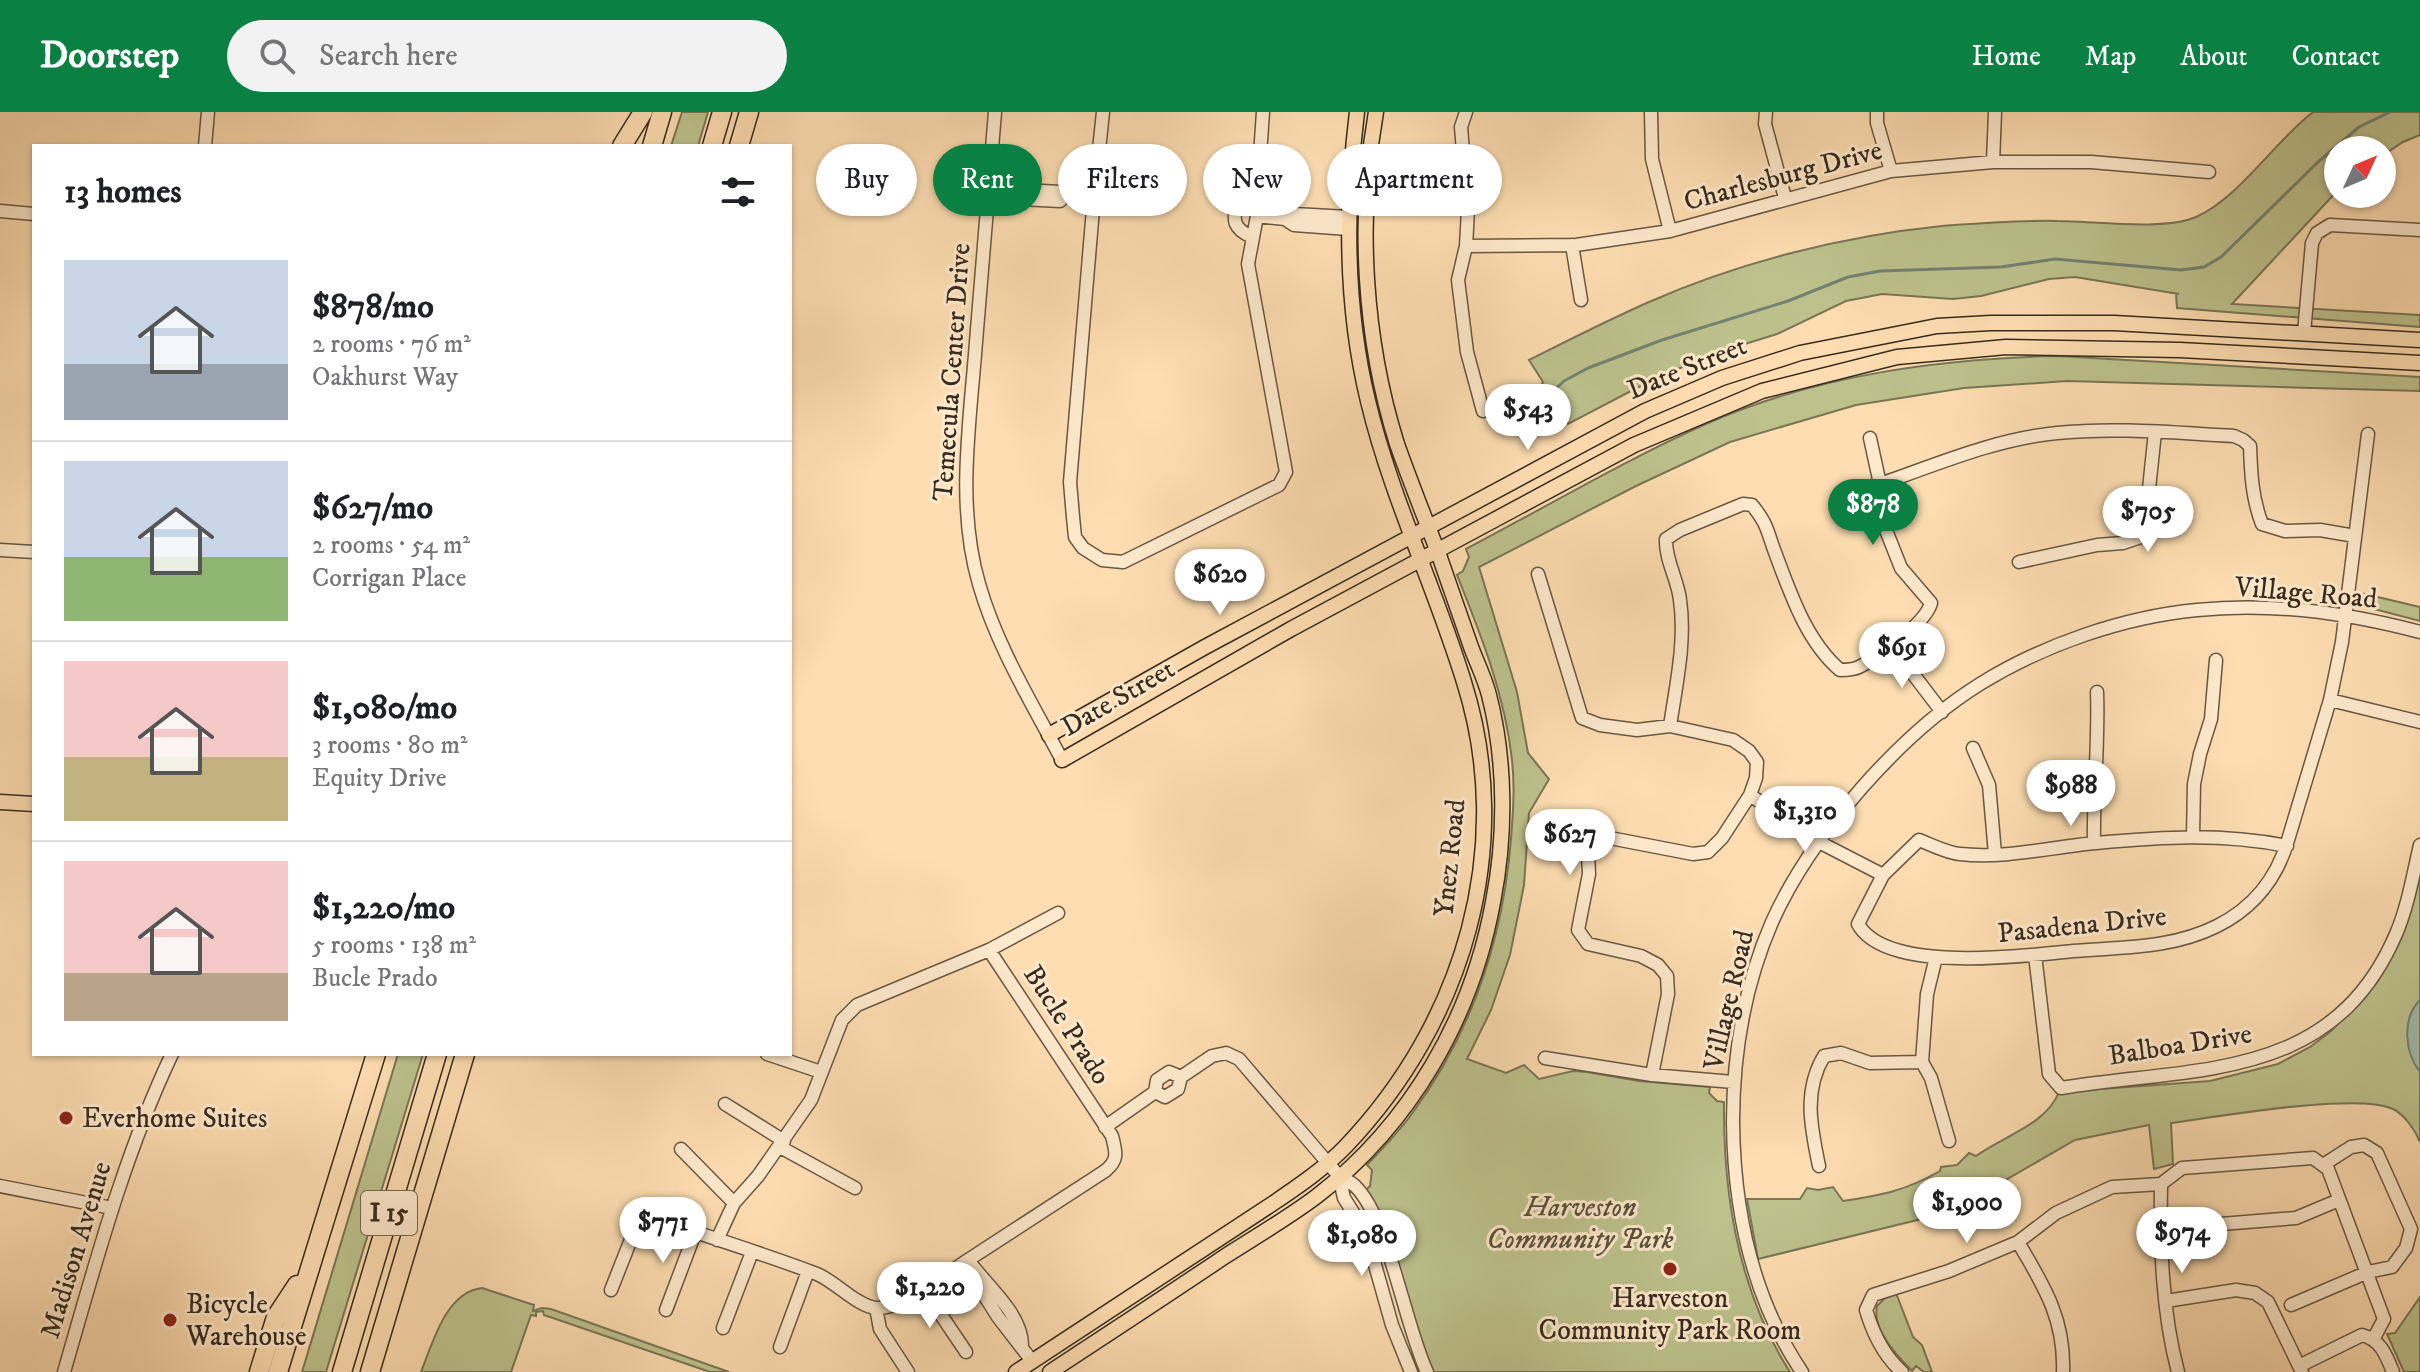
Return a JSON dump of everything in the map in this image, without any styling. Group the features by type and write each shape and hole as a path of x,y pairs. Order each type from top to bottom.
{"highway":[{"path":"623,144 643,112"},
{"path":"653,144 662,112"},
{"path":"713,144 722,112"},
{"path":"740,144 749,112"},
{"name":"I 15","path":"278,1372 375,1056"},
{"name":"I 15","path":"342,1372 436,1056"},
{"path":"370,1372 464,1056"},
{"path":"259,1372 276,1317 308,1269"}],"main road":[{"name":"Ynez Road","path":"1016,1372 1033,1367 1275,1202 1345,1147 1409,1068 1443,1006 1467,941 1479,876 1485,808 1479,746 1465,683 1379,446 1359,362 1352,309 1348,223 1357,112"},
{"name":"Ynez Road","path":"1050,1372 1317,1196 1368,1149 1411,1097 1447,1040 1474,979 1488,929 1497,882 1503,791 1489,696 1390,417 1375,345 1367,250 1366,184 1376,112"},
{"path":"1348,223 1359,231 1362,296 1371,311"},
{"name":"Date Street","path":"1049,735 1411,536 1657,406 1759,365 1824,348 1937,326 1991,323 2114,323 2420,340"},
{"name":"Date Street","path":"1062,760 1291,629 1634,445 1720,407 1774,388 1897,357 2006,347 2081,347 2420,363"},
{"path":"0,802 32,804"}],"street":[{"path":"205,144 208,112"},
{"name":"Temecula Center Drive","path":"992,144 995,112"},
{"path":"1100,144 1103,112"},
{"path":"1261,144 1263,112"},
{"path":"1466,112 1461,127 1468,210 1466,246 1458,280 1467,352 1483,411"},
{"path":"1651,112 1652,159 1670,231"},
{"path":"1766,112 1765,124 1785,198"},
{"path":"1877,112 1877,123 1891,171"},
{"path":"1993,162 1995,112"},
{"name":"Charlesburg Drive","path":"1466,246 1572,245 1670,231 1891,171 1993,162 2091,162 2209,172"},
{"path":"0,211 32,214"},
{"name":"Temecula Center Drive","path":"986,216 969,424 967,514 979,584 1002,648 1062,760"},
{"path":"1092,216 1070,482 1075,537 1091,555 1113,563 1123,562 1279,485 1284,479 1286,472 1248,264 1257,216 1285,219 1290,216"},
{"path":"1235,216 1234,225 1252,237"},
{"path":"1306,216 1348,223"},
{"path":"2304,333 2312,243 2317,233 2330,225 2420,230"},
{"path":"1572,245 1581,300"},
{"path":"1880,484 1955,455 2054,433 2097,430 2234,436 2250,446 2251,484 2262,524 2285,531 2320,530 2355,536"},
{"path":"2019,562 2097,545 2123,543 2144,536 2155,432"},
{"name":"Pasadena Drive","path":"1883,875 1858,924 1864,935 1878,944 1936,957 1978,959 2141,948 2180,940 2217,926 2258,896 2281,863 2330,700 2346,615 2368,434"},
{"path":"1670,726 1682,635 1681,602 1675,573 1666,551 1666,539 1680,530 1743,504 1752,505 1766,523 1789,591 1811,636 1825,658 1840,670 1857,668 1928,614 1931,603 1901,568 1880,515 1880,484 1870,438"},
{"path":"0,550 32,552"},
{"path":"1538,574 1582,718 1600,725 1637,730 1670,726 1733,740 1749,751 1757,762 1750,795 1722,838 1708,852 1693,854 1610,838 1596,843 1588,854 1589,874 1578,930 1588,944 1641,956 1658,965 1667,976 1668,994 1652,1075"},
{"name":"Village Road","path":"1802,1372 1763,1299 1750,1256 1736,1185 1733,1082 1739,1037 1759,957 1773,920 1819,842 1866,784 1917,733 1978,685 2016,664 2093,633 2197,610 2262,607 2346,615 2420,632"},
{"path":"1891,645 1942,712"},
{"path":"2193,837 2194,784 2211,719 2216,660"},
{"path":"2094,843 2093,805 2099,726 2097,692"},
{"path":"2330,700 2420,722"},
{"path":"1973,748 1989,785 1995,854"},
{"path":"1750,795 1819,842 1883,875 1919,840 1957,854 1995,854 2094,843 2193,837 2249,839 2287,846"},
{"name":"Balboa Drive","path":"2035,955 2049,1074 2061,1088 2231,1067 2286,1049 2303,1040 2336,1017 2363,987 2396,933 2420,845"},
{"name":"Bucle Prado","path":"717,1240 734,1203 782,1144 811,1100 842,1020 857,1005 989,950 1058,913"},
{"name":"Bucle Prado","path":"876,1308 890,1306 923,1288 1114,1164 1117,1153 1112,1136 989,950"},
{"path":"1936,957 1927,994 1922,1062 1931,1078 1949,1141"},
{"name":"Bucle Prado","path":"1105,1127 1155,1092 1165,1097 1178,1089 1181,1077 1212,1056 1226,1053 1239,1059 1339,1176"},
{"path":"1819,1166 1810,1102 1814,1073 1824,1056 1841,1053 1870,1063 1922,1062"},
{"name":"Madison Avenue","path":"64,1372 112,1208 152,1095 171,1056"},
{"path":"773,1056 821,1072"},
{"path":"1545,1058 1652,1075 1733,1082"},
{"path":"725,1104 782,1144 855,1188"},
{"path":"2291,1305 2368,1272 2392,1267 2406,1248 2411,1229 2377,1153 2364,1145 2351,1147 2323,1165"},
{"path":"681,1149 734,1203"},
{"path":"1892,1369 1872,1331 1866,1310 1873,1295 1949,1271 2018,1242 2056,1213 2112,1187 2161,1184 2182,1168 2313,1158 2328,1169 2384,1319 2374,1338"},
{"path":"1339,1176 1344,1198 1366,1233 1392,1325 1411,1372"},
{"path":"1339,1176 1356,1187 1380,1230 1411,1333 1427,1372"},
{"path":"2161,1184 2166,1301 2178,1372"},
{"path":"0,1186 112,1208"},
{"path":"2161,1227 2296,1218 2339,1200"},
{"path":"611,1290 641,1214 808,1271 843,1288 863,1304 876,1308 880,1329 908,1372"},
{"path":"666,1310 695,1233"},
{"path":"2018,1242 2055,1309 2063,1348 2063,1372"},
{"path":"723,1328 752,1252"},
{"path":"968,1260 981,1278 979,1287 990,1294 1033,1367"},
{"path":"780,1347 808,1271"},
{"path":"923,1288 966,1352"},
{"path":"2166,1301 2236,1290 2255,1293 2268,1302 2301,1369 2362,1335 2374,1338 2393,1372"}],"green space":[{"path":"682,112 708,112 699,144 672,144"},
{"path":"2313,112 2420,112 2420,135 2396,147 2396,136 2324,136 2324,205 2232,304 2420,315 2420,327 2177,308 2176,294 2179,294 2075,277 2049,279 1981,296 1953,299 1882,294 1846,301 1777,334 1716,353 1654,379 1568,424 1558,405 1539,408 1534,402 1543,382 1529,360 1649,302 1719,275 1792,253 1905,230 2000,222 2166,224 2182,221 2212,209 2227,197"},
{"name":"Harveston Community Park","path":"2057,356 2420,377 2420,391 2067,381 1964,388 1856,405 1730,442 1636,486 1479,567 1517,692 1528,753 1549,779 1529,813 1524,885 1510,955 1491,1010 1467,1059 1506,1073 1524,1065 1539,1079 1573,1071 1710,1087 1709,1093 1717,1101 1724,1102 1731,1207 1746,1276 1772,1341 1790,1372 1432,1372 1413,1325 1388,1233 1365,1191 1370,1186 1372,1170 1367,1165 1406,1122 1432,1084 1467,1018 1492,949 1507,876 1513,810 1509,736 1498,689 1457,575 1463,571 1469,557 1466,549 1646,452 1750,406 1835,381 1879,373 1968,361"},
{"path":"2365,594 2420,607 2420,621 2370,608"},
{"path":"2420,873 2420,1142 2402,1115 2375,1104 2285,1107 2171,1123 2173,1164 2154,1169 2149,1125 2075,1140 1950,1212 1758,1259 1747,1199 1800,1199 1807,1188 1818,1190 1833,1187 1843,1201 1893,1191 1927,1178 1940,1171 1941,1167 1957,1165 1969,1153 1976,1156 2023,1129 2044,1113 2059,1092 2210,1081 2278,1064 2310,1047 2331,1031 2378,981 2405,929"},
{"path":"397,1056 422,1056 326,1372 302,1372"},
{"path":"482,1288 534,1305 533,1311 551,1309 729,1372 710,1372 544,1315 543,1311 536,1312 536,1316 531,1315 511,1372 421,1372 436,1333 450,1308 470,1292"},
{"path":"1896,1293 1913,1337 1922,1345 1932,1372 1924,1372 1916,1366 1912,1371 1893,1349 1878,1324 1877,1306"},
{"path":"2420,1297 2420,1372 2404,1372 2387,1334 2395,1333"}],"shaded area":[{"path":"2420,1000 2420,1072 2411,1055 2407,1036 2410,1017"}],"waterway":[{"path":"1537,406 1564,381 1588,368 1662,340 1788,301 1848,277 1880,271 2001,267 2055,259 2181,270 2204,267 2221,257 2318,162 2359,127 2390,112"}],"place":[{"name":"Everhome Suites","path":"66,1118"},
{"name":"Harveston Community Park Room","path":"1670,1269"},
{"name":"Bicycle Warehouse","path":"170,1320"}]}
